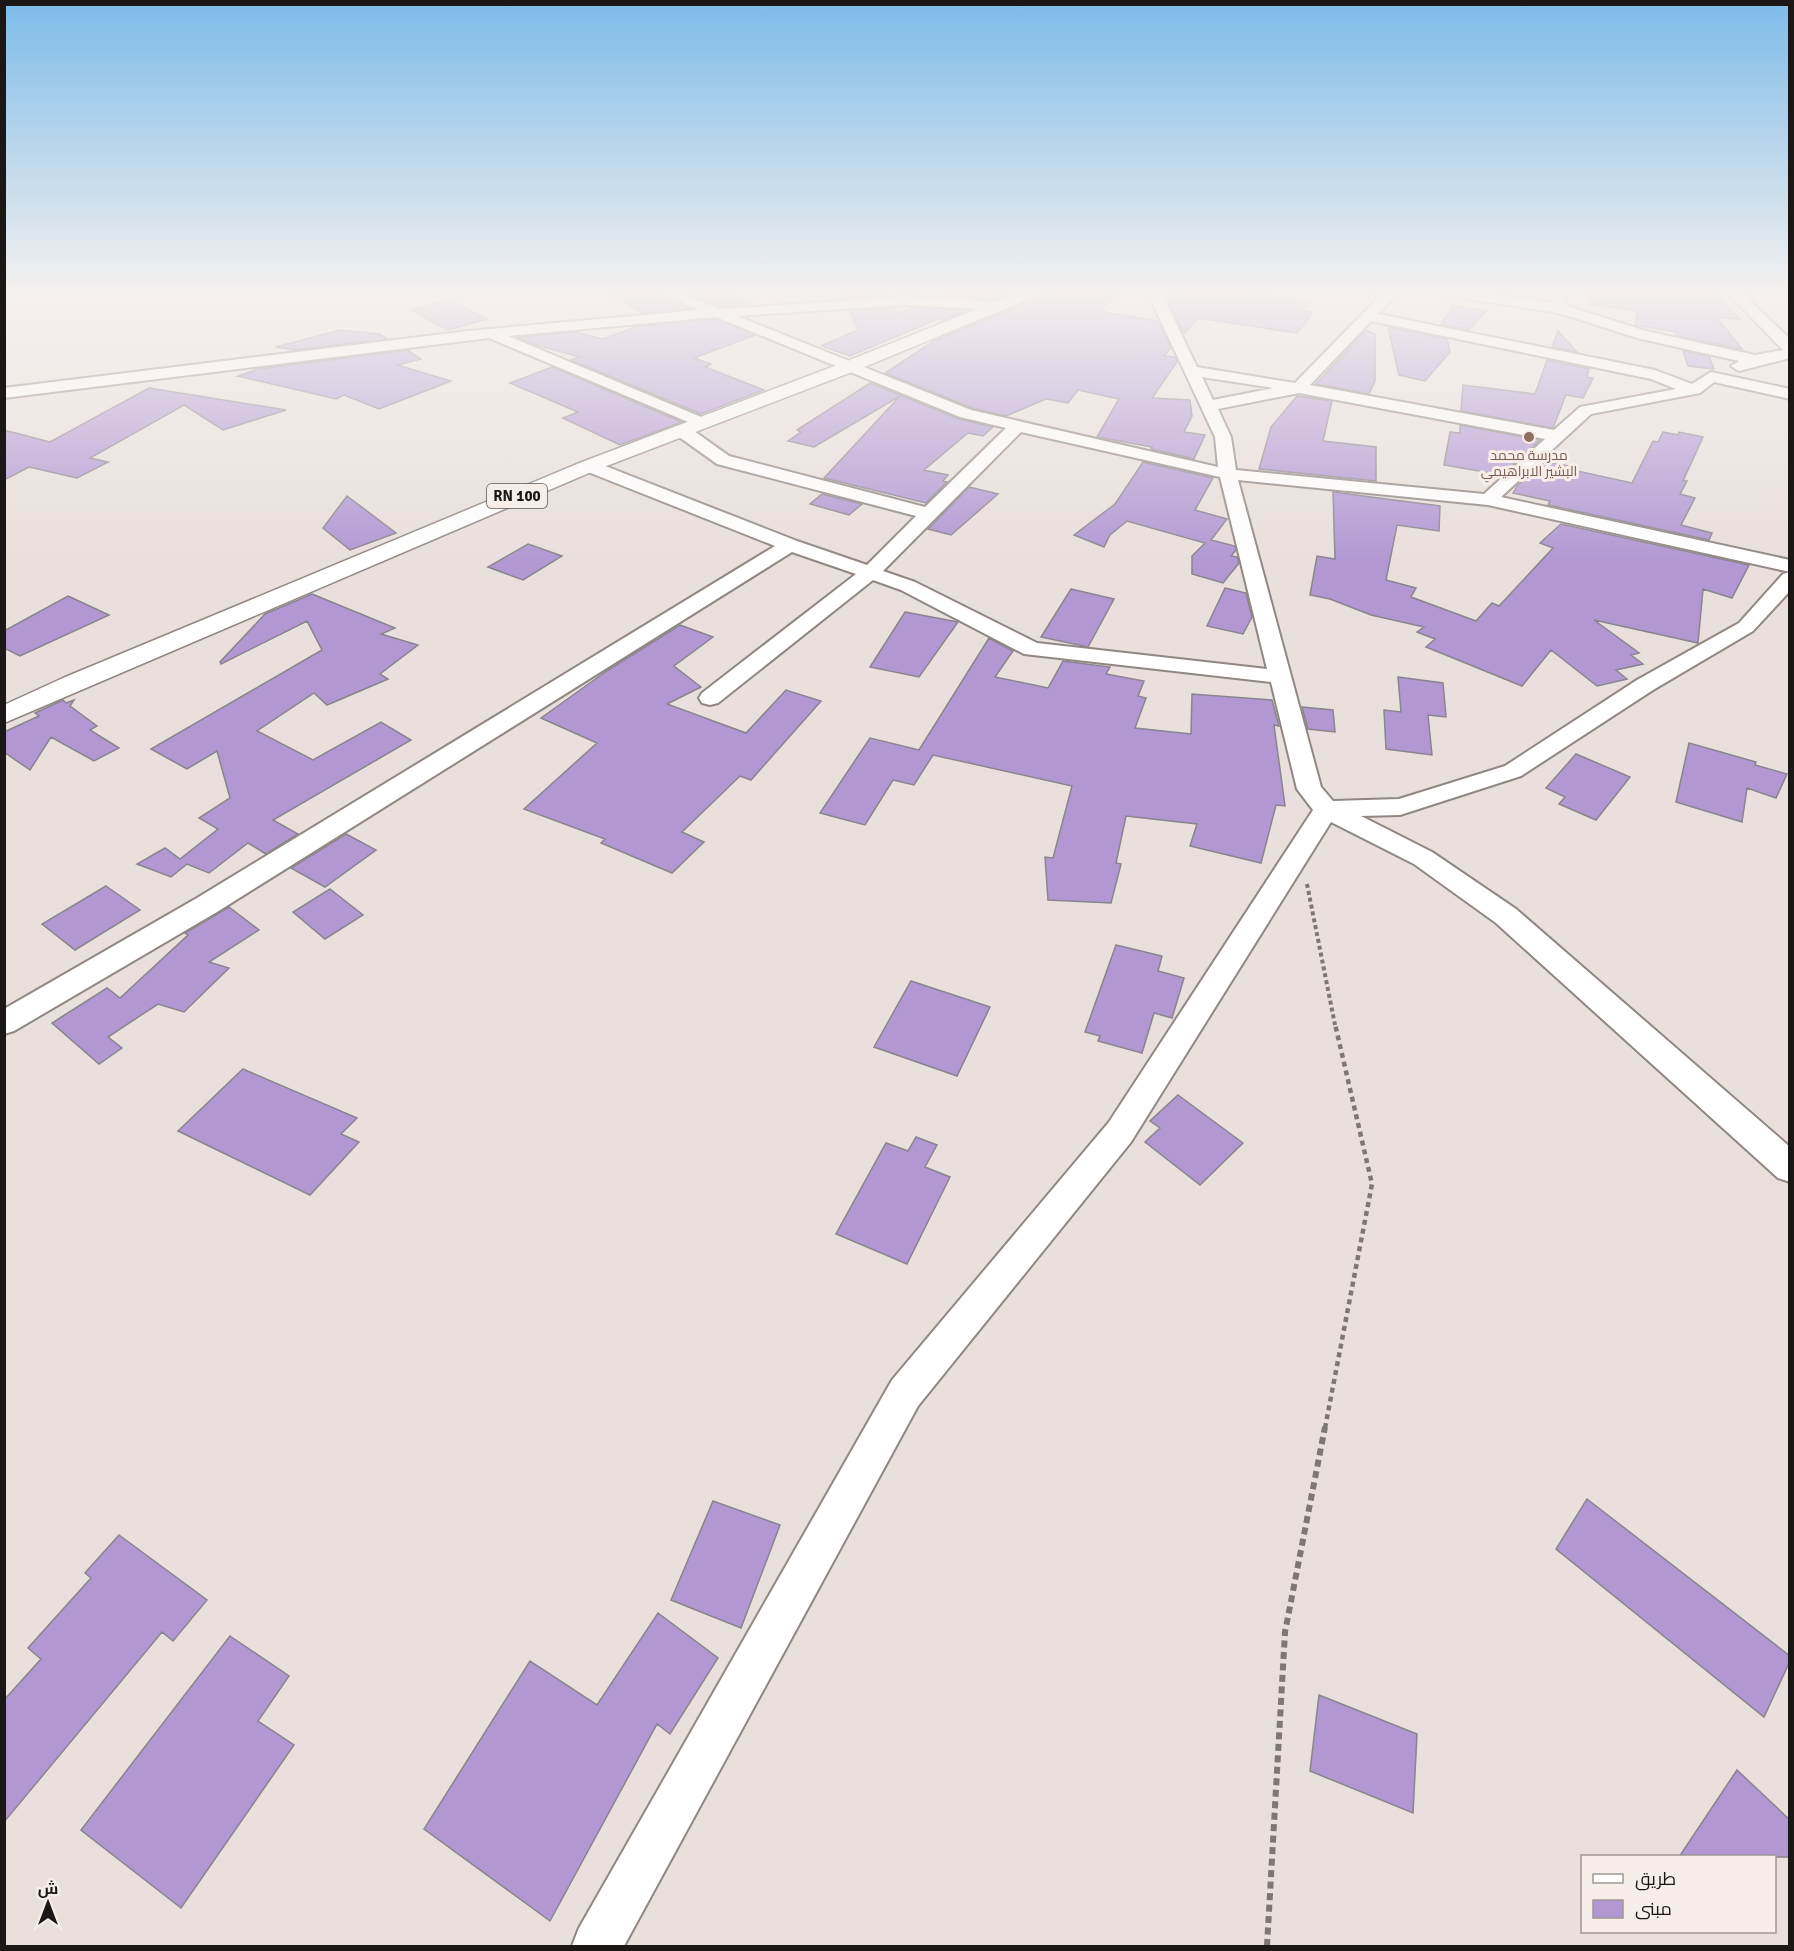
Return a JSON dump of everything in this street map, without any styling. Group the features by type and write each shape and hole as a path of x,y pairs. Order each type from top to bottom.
{"main road":[{"name":"RN 100","path":"4,715 72,683 589,466 808,382"}],"street":[{"path":"4,393 95,382"},
{"path":"596,382 691,426 723,460 929,513"},
{"path":"884,382 966,414 1228,474 1488,500 1790,566"},
{"path":"1197,382 1223,437 1228,474 1309,789 1326,809 1423,858 1506,916 1790,1168"},
{"path":"1262,382 1557,436"},
{"path":"1208,406 1299,388 1305,382"},
{"path":"1673,382 1694,390"},
{"path":"1488,500 1586,410 1694,390 1705,382"},
{"path":"1735,382 1790,394"},
{"path":"710,698 870,573 1017,426"},
{"path":"589,466 790,545 908,586 1032,649 1281,677"},
{"path":"4,1023 207,905 790,545"},
{"path":"1326,809 1400,807 1513,771 1645,686 1746,627 1790,578"},
{"path":"597,1947 905,1393 1120,1132 1326,809"}],"path":[{"path":"1267,1947 1285,1632 1372,1184 1339,1046 1310,888 1293,860"}],"building":[{"path":"264,382 448,382 379,409 344,395 336,399"},
{"path":"588,382 682,422 620,445 563,418 578,412 510,383"},
{"path":"624,382 744,382 764,390 701,414"},
{"path":"907,382 1163,382 1152,398 1190,400 1192,416 1184,432 1205,435 1194,459 1151,449 1152,447 1097,437 1119,399 1078,390 1068,403 1046,399 1006,416 972,408"},
{"path":"1318,382 1375,382 1369,394 1316,384"},
{"path":"1539,382 1591,382 1583,398 1566,395 1553,428 1461,411 1463,385 1535,394"},
{"path":"870,383 959,419 993,427 983,436 968,433 924,470 948,475 943,481 947,482 926,503 824,478 900,396 814,447 788,441 801,432 797,430"},
{"path":"149,388 286,410 223,430 184,405 90,458 108,462 77,478 29,467 4,480 4,430 50,442"},
{"path":"1297,396 1332,401 1323,441 1376,447 1376,481 1259,469 1271,427"},
{"path":"1460,425 1540,440 1502,475 1444,465 1450,432 1460,433"},
{"path":"1663,432 1678,435 1679,432 1703,437 1683,481 1687,481 1680,494 1695,498 1681,525 1712,533 1709,540 1548,505 1550,501 1513,493 1517,486 1544,461 1569,466 1568,469 1632,483 1653,441 1658,442"},
{"path":"1143,462 1213,478 1195,510 1227,519 1211,540 1235,546 1236,550 1231,556 1237,557 1239,563 1223,583 1192,574 1192,556 1205,543 1127,521 1110,535 1104,547 1074,535 1115,504"},
{"path":"969,487 998,494 951,535 928,529"},
{"path":"1333,492 1440,506 1439,531 1397,525 1386,580 1416,588 1411,597 1476,621 1492,603 1499,606 1553,548 1540,543 1561,524 1749,565 1732,598 1703,589 1698,643 1594,620 1639,653 1631,655 1643,664 1616,670 1627,679 1597,686 1551,650 1522,686 1426,647 1435,639 1417,632 1424,627 1371,615 1330,599 1310,595 1317,556 1335,559"},
{"path":"822,494 862,504 849,515 810,504"},
{"path":"347,496 396,533 350,550 323,528"},
{"path":"528,544 562,556 523,580 488,567"},
{"path":"1225,588 1246,593 1252,617 1243,634 1207,626"},
{"path":"1071,589 1114,599 1088,647 1041,637"},
{"path":"312,594 395,628 381,634 418,645 380,674 388,679 327,705 314,693 257,731 313,760 381,722 411,740 273,820 298,834 266,854 248,843 209,873 187,864 171,877 137,864 165,848 180,859 218,829 199,818 230,798 217,751 187,769 151,749 322,650 307,621 221,664 220,662 265,614"},
{"path":"68,596 109,615 20,656 4,648 4,631"},
{"path":"905,612 958,622 919,677 870,667"},
{"path":"680,625 713,637 674,666 701,687 667,704 746,733 786,690 821,701 751,780 740,776 682,832 704,842 672,873 601,843 605,839 524,809 597,743 541,718 608,670"},
{"path":"989,638 1013,651 995,677 1048,688 1063,661 1110,667 1106,674 1144,681 1138,696 1146,698 1135,728 1191,734 1192,694 1272,700 1279,726 1274,725 1285,806 1276,805 1261,863 1190,846 1197,824 1126,816 1116,863 1121,864 1111,903 1048,900 1045,857 1053,858 1072,786 933,755 914,785 893,780 865,825 820,813 870,738 919,750"},
{"path":"1398,677 1443,683 1446,717 1428,715 1432,755 1386,749 1384,710 1401,712"},
{"path":"63,700 66,703 74,700 70,706 97,726 90,730 119,748 94,761 51,737 30,770 4,752 4,732 39,716 35,713"},
{"path":"1302,707 1333,710 1335,732 1308,729"},
{"path":"1689,743 1756,762 1755,765 1787,774 1776,798 1747,788 1742,822 1676,802"},
{"path":"1576,754 1630,777 1596,820 1559,804 1565,797 1546,788"},
{"path":"346,834 376,850 325,887 291,868"},
{"path":"106,886 140,910 75,950 42,924"},
{"path":"330,889 363,915 325,939 293,912"},
{"path":"229,907 259,930 209,962 229,968 184,1012 158,1004 108,1037 122,1048 99,1064 52,1023 107,988 120,998 188,935 185,933"},
{"path":"1116,945 1162,956 1158,971 1184,978 1172,1018 1154,1013 1142,1053 1098,1041 1100,1036 1085,1032"},
{"path":"911,981 990,1007 957,1076 874,1047"},
{"path":"243,1069 357,1118 341,1134 359,1142 310,1195 178,1131"},
{"path":"1178,1095 1243,1143 1200,1185 1145,1142 1160,1128 1150,1121"},
{"path":"916,1137 937,1145 925,1167 950,1177 907,1264 836,1234 886,1143 908,1151"},
{"path":"1587,1499 1790,1656 1790,1661 1764,1717 1556,1549"},
{"path":"713,1501 780,1525 741,1628 671,1600"},
{"path":"119,1535 207,1600 173,1641 162,1632 4,1822 4,1700 41,1659 28,1648 91,1578 85,1573"},
{"path":"658,1613 718,1658 670,1734 657,1724 550,1921 424,1829 530,1661 597,1705"},
{"path":"230,1636 289,1676 258,1721 294,1745 181,1908 81,1830"},
{"path":"1319,1695 1417,1734 1413,1813 1310,1771"},
{"path":"1737,1770 1790,1820 1790,1857 1680,1855"}],"place":[{"name":"مدرسة محمد البشير الابراهيمي","path":"1529,437"}]}
